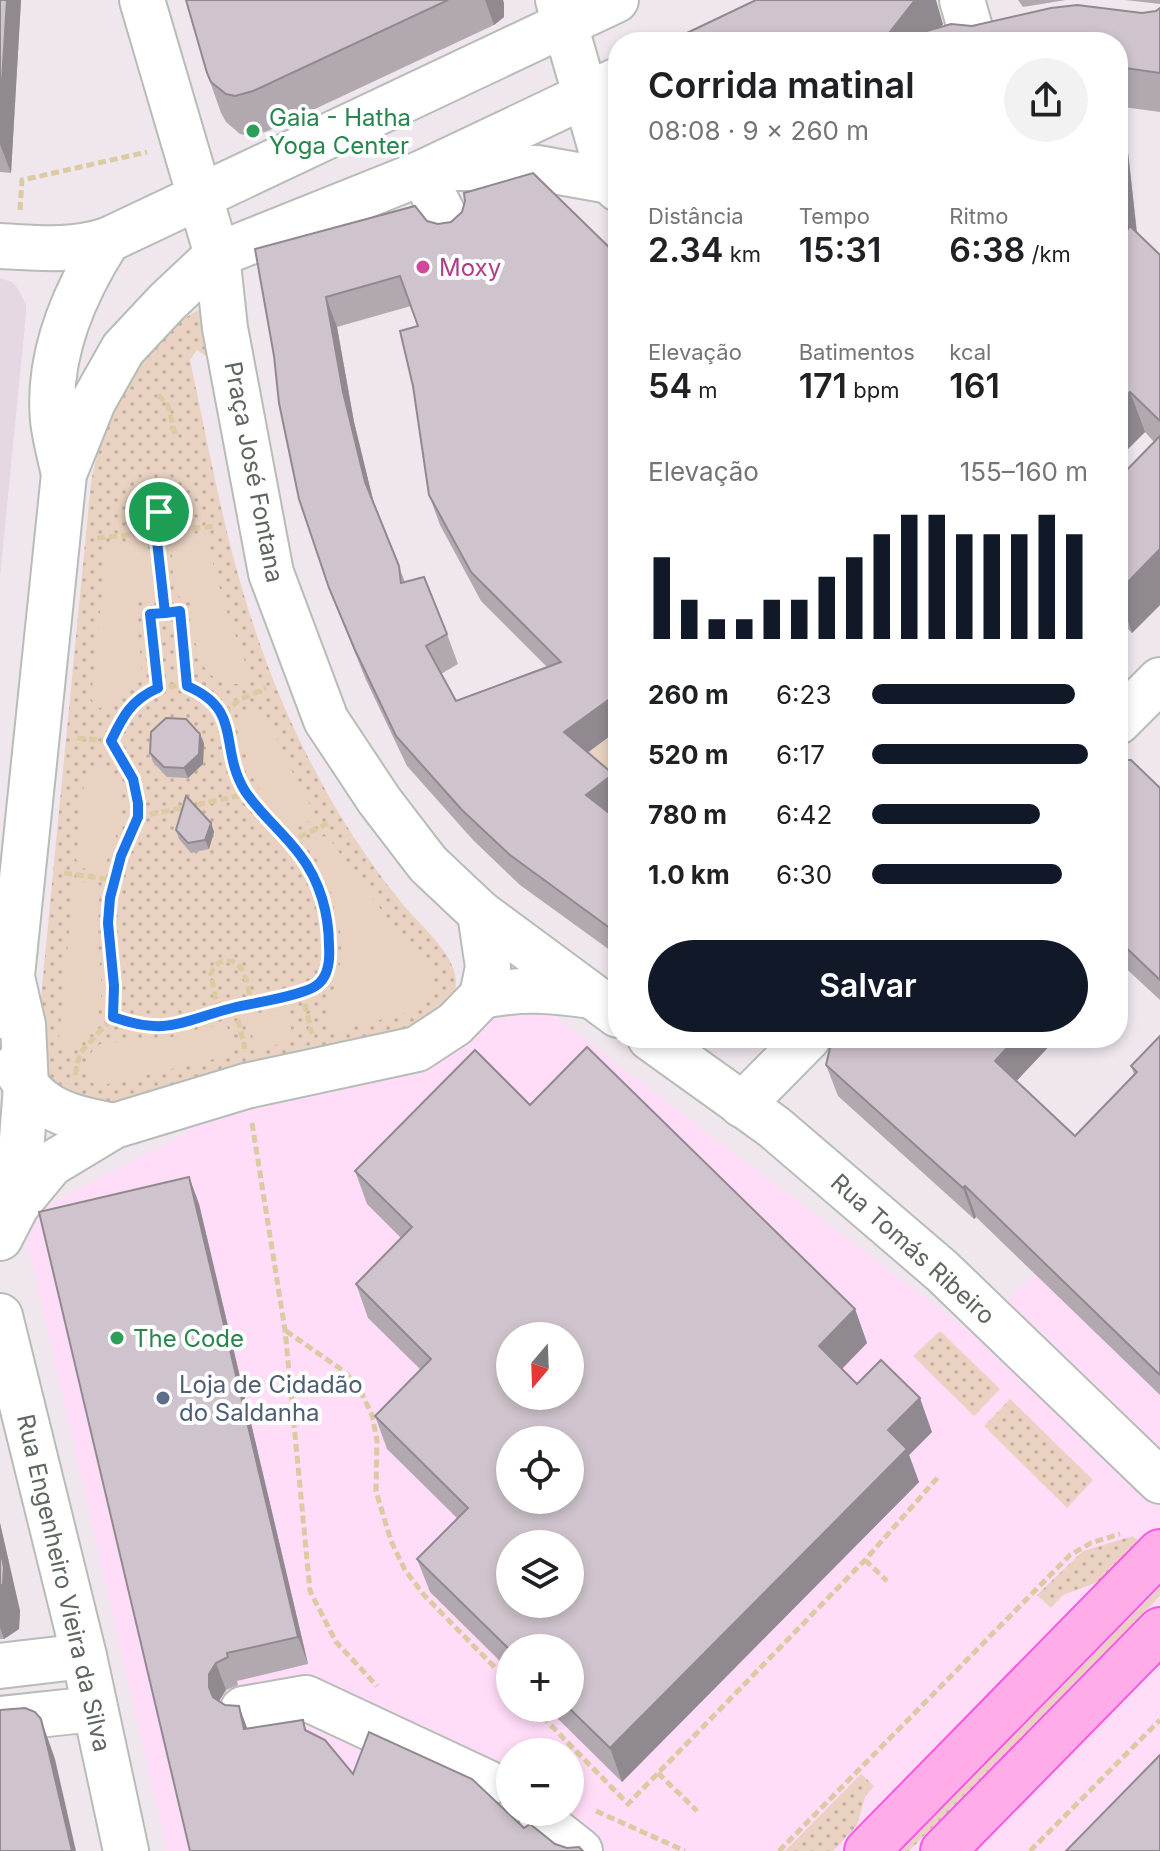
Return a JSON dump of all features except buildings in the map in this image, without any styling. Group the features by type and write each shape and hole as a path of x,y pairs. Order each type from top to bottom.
{"main road":[{"path":"867,1851 1146,1541"},
{"path":"943,1851 1160,1630"}],"street":[{"name":"Praça José Fontana","path":"142,0 217,255 225,328 271,573 326,720 379,800 428,864 480,913 606,1006"},
{"path":"9,246 83,248 108,240 561,12 616,0"},
{"path":"962,0 971,32"},
{"path":"561,12 602,88 608,136"},
{"path":"114,1126 54,1111 26,1086 16,1068 4,1000 64,474 93,402 123,349 217,255 427,170 602,88"},
{"path":"427,170 537,168 608,184"},
{"path":"427,170 451,229"},
{"path":"64,474 53,419 54,374 71,306 108,240"},
{"path":"8,1221 51,1164 114,1126 246,1069 417,1049 455,1024 482,996 488,967 480,913"},
{"path":"482,996 509,990 542,989 606,1006"},
{"name":"Rua Tomás Ribeiro","path":"664,1048 774,1127 942,1271 1160,1481"},
{"path":"742,1105 798,1048"},
{"path":"8,1221 26,1086"},
{"name":"Rua Engenheiro Vieira da Silva","path":"0,1316 84,1656 126,1851"},
{"path":"0,1666 84,1656"},
{"path":"243,1709 306,1698 488,1783"},
{"path":"0,1719 94,1709"},
{"path":"548,1826 580,1851"}],"path":[{"path":"9,246 22,180 162,149 181,136"},
{"path":"158,395 168,405 175,435"},
{"path":"143,534 143,521 154,511 163,514 169,531"},
{"path":"97,538 215,526"},
{"path":"156,532 165,613"},
{"path":"158,688 150,614 180,611 187,686"},
{"path":"111,741 126,710 144,694 158,688 187,686 214,701 224,714 234,765 247,794 255,807 300,855 324,902 329,928 328,970 317,985 302,992 218,1011 195,1022 175,1026 150,1027 113,1017"},
{"path":"224,714 239,700 266,688"},
{"path":"77,738 111,741"},
{"path":"73,1081 80,1053 113,1017 114,986 108,923 113,880 138,817 133,779 111,741"},
{"path":"138,817 247,794"},
{"path":"288,842 331,822"},
{"path":"117,869 128,874"},
{"path":"64,873 113,880"},
{"path":"218,1011 211,974 218,963 224,961 241,967 251,1003"},
{"path":"302,992 315,1047"},
{"path":"235,1008 285,1330 310,1591 336,1642 387,1696"},
{"path":"285,1330 345,1372 361,1392 372,1415 377,1440 376,1491 391,1541 405,1570 424,1595 496,1669"},
{"path":"548,1722 628,1804 865,1560 940,1475"},
{"path":"779,1851 1070,1555 1091,1543 1146,1541"},
{"path":"865,1560 887,1581"},
{"path":"1030,1851 1160,1720"},
{"path":"658,1773 697,1811"},
{"path":"584,1805 685,1851"}],"shaded area":[{"path":"0,278 12,282 18,289 26,304 26,314 0,577"},
{"path":"198,310 202,312 213,361 197,350 190,360 227,532 262,650 300,742 323,786 376,869 443,950 455,974 456,987 451,1003 439,1021 110,1105 50,1089 36,1048 91,482 104,432 126,384 157,342"},
{"path":"203,535 248,670 247,681 243,684 226,683 205,668 196,642 191,597 181,598 174,593 171,540"},
{"path":"143,542 148,546 153,595 148,601 135,603 141,678 110,704 99,708 91,699 106,554 112,545"},
{"path":"248,709 265,713 316,816 313,820 288,822 269,806 249,765 239,726 239,719"},
{"path":"608,737 608,790 573,760"},
{"path":"94,766 104,769 113,777 122,801 116,835 105,867 100,871 81,868 76,859 85,775"},
{"path":"324,836 328,837 390,922 431,969 434,984 430,1000 418,1010 342,1030 335,1030 326,1022 340,967 341,949 333,897 310,848"},
{"path":"76,884 97,885 100,889 100,1003 92,1028 70,1048 64,1047 59,1038 73,893"},
{"path":"285,1009 294,1038 292,1041 260,1049 255,1046 248,1018 251,1014"},
{"path":"544,1009 973,1334 1160,1150 1160,1851 167,1851 22,1219 186,1133 189,1125 496,1013"},
{"path":"226,1023 234,1050 231,1055 100,1086 92,1083 85,1073 90,1054 100,1044 172,1037"},
{"path":"940,1331 1000,1389 974,1416 913,1356"},
{"path":"1010,1399 1093,1480 1067,1508 984,1426"},
{"path":"1133,1536 1136,1543 1098,1582 1063,1595 1051,1608 1037,1595 1083,1551"},
{"path":"1160,1587 1160,1596 909,1851 900,1851"},
{"path":"861,1774 874,1786 865,1797 857,1826 833,1851 785,1851"}],"place":[{"name":"Gaia - Hatha Yoga Center","path":"253,131"},
{"name":"Moxy","path":"423,267"},
{"name":"The Code","path":"117,1338"},
{"name":"Loja de Cidadão do Saldanha","path":"163,1398"}],"route":[{"path":"159,512 145,516 143,534 156,532 165,613 180,611 187,686 214,701 224,714 234,765 242,786 255,807 300,855 314,878 324,902 330,949 328,970 310,990 218,1011 195,1022 150,1027 113,1017 114,986 108,923 110,898 121,856 138,817 138,803 133,779 111,741 126,710 144,694 158,688 150,614 165,613 156,532 169,531 166,518 159,512"}]}
